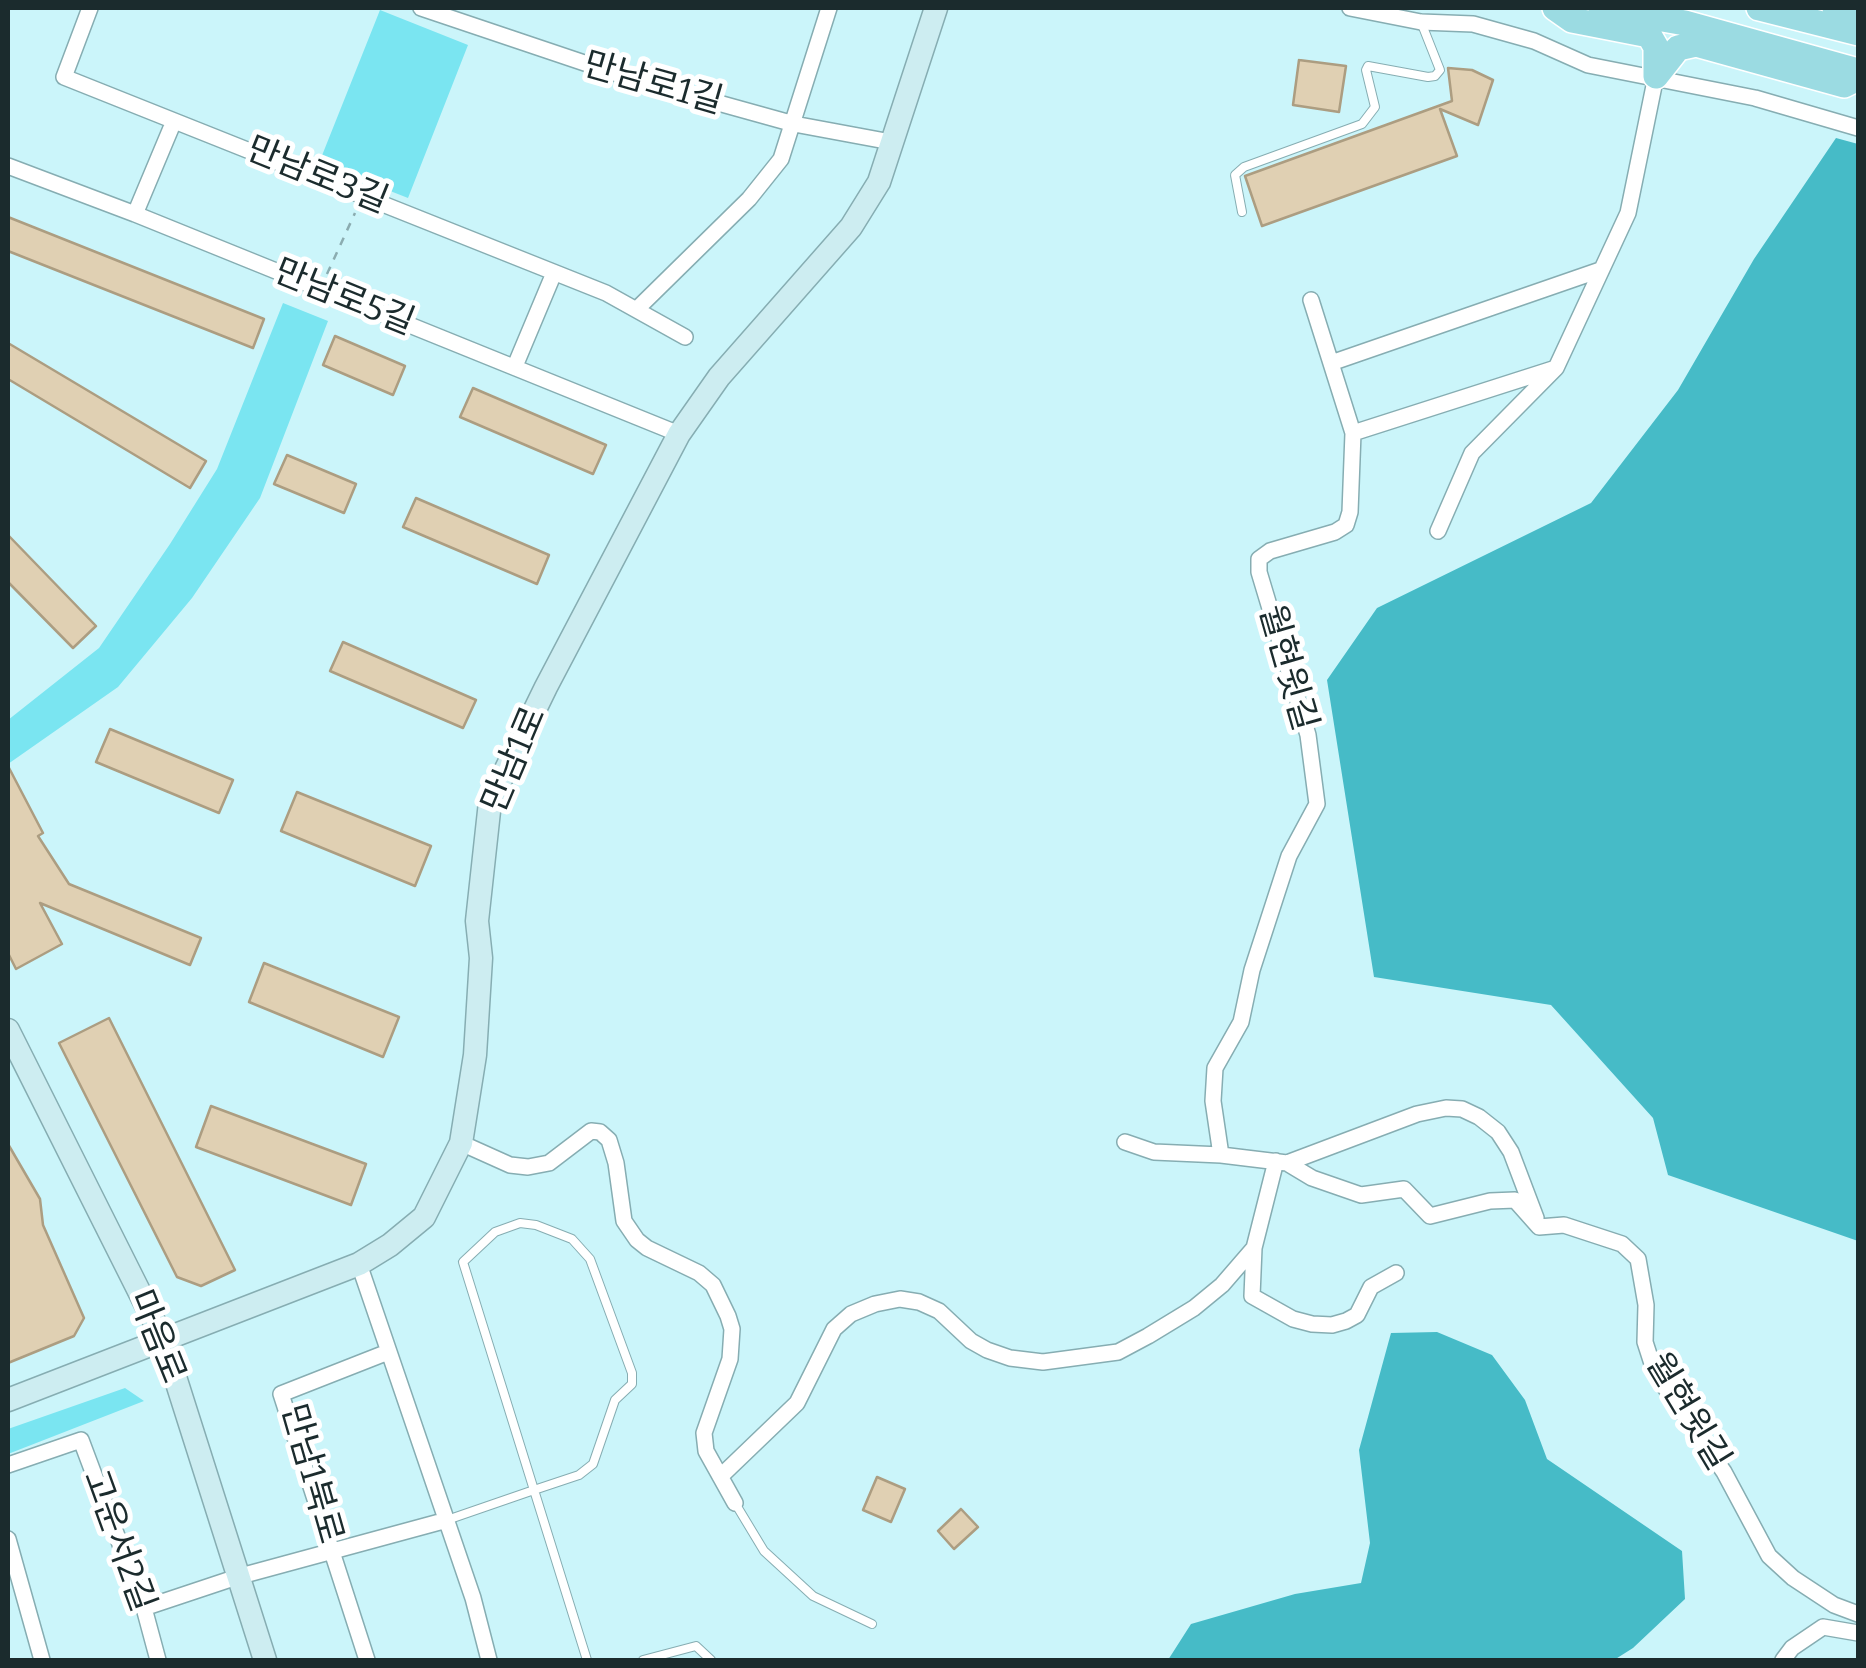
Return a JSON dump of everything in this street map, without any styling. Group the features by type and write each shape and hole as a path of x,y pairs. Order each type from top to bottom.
{"main road":[{"path":"1555,8 1572,20 1649,35 1656,47 1656,76"},
{"path":"1600,8 1685,22 1858,74"},
{"path":"1759,8 1858,33"},
{"path":"1836,8 1858,15"},
{"path":"1656,76 1678,48 1696,44 1844,85 1858,74"}],"street":[{"name":"만남로3길","path":"90,8 64,77 638,308 685,336"},
{"name":"만남로1길","path":"421,8 632,79 794,124 891,142"},
{"path":"638,308 770,174 780,159 829,8"},
{"name":"만남1로","path":"8,1400 360,1264 424,1217 461,1144 475,1055 480,958 477,921 490,802 546,686 679,434 719,377 852,227 879,182 936,8"},
{"path":"1350,8 1421,22 1474,24 1534,41 1588,64 1755,98 1858,128"},
{"path":"1438,532 1472,453 1556,368 1628,213 1656,76"},
{"path":"136,214 174,120"},
{"name":"만남로5길","path":"8,166 679,434"},
{"path":"1331,362 1600,270"},
{"path":"515,366 554,273"},
{"path":"1311,300 1354,433 1556,368"},
{"name":"월현윗길","path":"1220,1155 1213,1101 1214,1068 1241,1022 1252,970 1289,856 1317,804 1308,736 1259,572 1259,559 1270,551 1335,532 1346,525 1354,433"},
{"name":"마음로","path":"8,1030 163,1340 266,1660"},
{"path":"1281,1162 1417,1114 1462,1109 1498,1132 1511,1152 1539,1227"},
{"path":"461,1144 510,1166 528,1168 548,1163 591,1131 600,1132 609,1140 624,1221 647,1248 699,1273 714,1285 728,1316 732,1329 730,1359 704,1433 706,1451 735,1503"},
{"path":"1125,1142 1154,1152 1281,1162 1361,1195 1404,1189 1430,1216 1490,1201 1515,1200 1539,1227"},
{"path":"1281,1162 1254,1248 1252,1296 1293,1320 1332,1325 1357,1315 1371,1286 1396,1273"},
{"name":"월현윗길","path":"1539,1227 1564,1225 1588,1230 1622,1244 1638,1260 1646,1305 1645,1342 1655,1373 1724,1472 1769,1556 1793,1578 1834,1605 1858,1614"},
{"path":"720,1476 798,1403 834,1329 851,1314 900,1299 919,1302 939,1311 971,1341 999,1354 1043,1362 1082,1358 1118,1352 1194,1308 1222,1285 1254,1248"},
{"path":"360,1264 474,1598 490,1660"},
{"name":"만남1북로","path":"368,1660 281,1394 388,1352"},
{"name":"고운서2길","path":"8,1465 81,1440 144,1608 158,1660"},
{"path":"144,1608 237,1577 447,1520"},
{"path":"8,1539 15,1583 42,1660"},
{"path":"1783,1660 1792,1648 1823,1627 1858,1633"}],"lane":[{"path":"1242,212 1235,175 1244,168 1362,124 1376,106 1368,66 1428,78 1436,76 1440,70 1421,22"},
{"path":"447,1520 534,1490 579,1475 593,1464 615,1400 632,1384 632,1373 590,1258 572,1239 536,1225 520,1223 495,1232 463,1262 534,1490 587,1660"},
{"path":"735,1503 764,1551 812,1596 872,1624"},
{"path":"643,1660 696,1646 710,1660"}],"path":[{"path":"320,289 364,195"}],"shaded area":[{"path":"380,10 468,45 408,198 319,163"},
{"path":"1836,138 1858,144 1858,1241 1668,1175 1653,1118 1551,1005 1374,977 1327,680 1377,608 1591,503 1678,390 1754,259"},
{"path":"283,303 328,321 260,498 192,598 118,687 8,764 8,720 99,648 217,469"},
{"path":"1437,1332 1492,1355 1525,1400 1547,1459 1682,1551 1685,1599 1633,1648 1614,1660 1168,1660 1191,1624 1295,1594 1361,1583 1370,1543 1359,1450 1391,1333"},
{"path":"125,1388 144,1401 8,1454 8,1429"}],"building":[{"path":"1299,60 1346,66 1339,112 1293,105"},
{"path":"1448,68 1472,70 1493,80 1478,125 1440,109 1457,156 1262,226 1245,176 1452,101"},
{"path":"8,217 264,319 253,348 8,251"},
{"path":"335,336 405,366 393,395 323,365"},
{"path":"8,343 206,461 190,488 8,379"},
{"path":"473,388 606,445 593,474 460,417"},
{"path":"287,455 356,484 344,513 274,484"},
{"path":"416,498 549,555 537,584 403,527"},
{"path":"8,535 96,626 73,648 8,582"},
{"path":"343,642 476,700 463,728 330,671"},
{"path":"110,729 233,780 219,813 96,762"},
{"path":"8,766 43,833 38,836 69,884 201,938 190,965 40,903 62,944 16,969 8,953"},
{"path":"297,792 431,846 415,886 281,831"},
{"path":"264,963 399,1017 383,1057 249,1002"},
{"path":"109,1018 235,1270 201,1286 177,1277 59,1043"},
{"path":"211,1106 366,1164 351,1205 196,1147"},
{"path":"8,1144 40,1199 43,1225 84,1318 74,1336 8,1363"},
{"path":"877,1477 905,1489 891,1522 863,1510"},
{"path":"961,1509 978,1527 954,1549 938,1531"}]}
